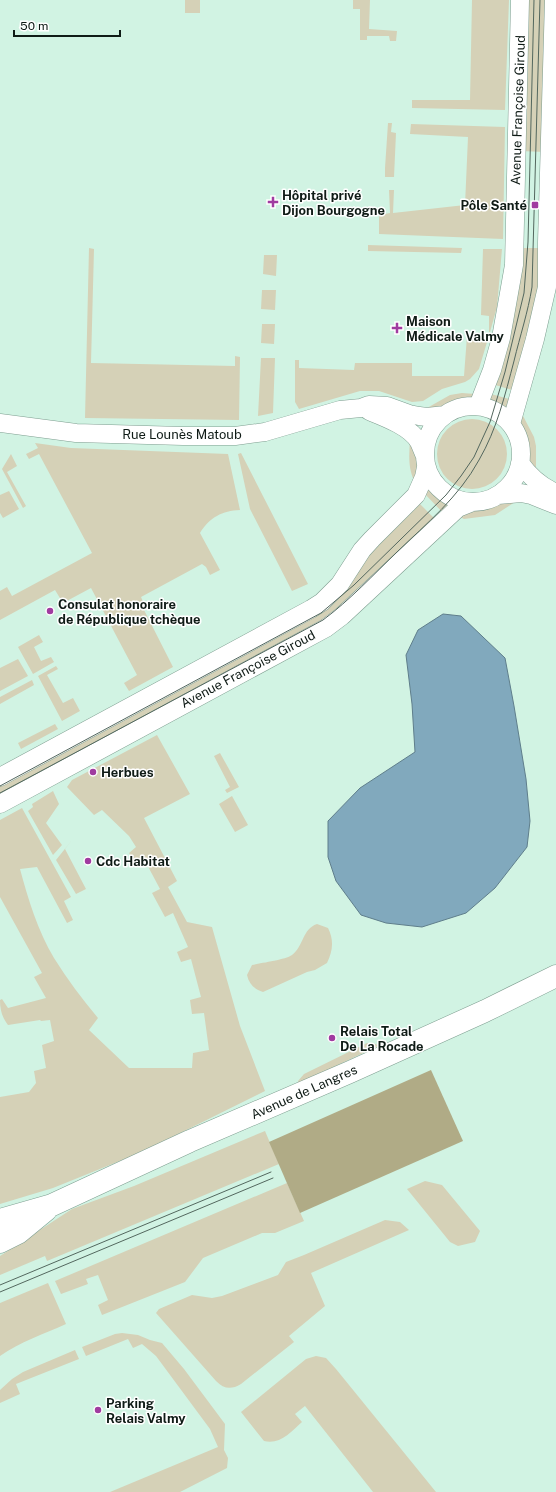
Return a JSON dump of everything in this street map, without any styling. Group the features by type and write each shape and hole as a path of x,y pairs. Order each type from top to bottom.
{"main road":[{"name":"Avenue de Langres","path":"0,1220 52,1205 190,1141 350,1072 485,1011 556,976"},
{"name":"Avenue de Langres","path":"0,1242 18,1233 52,1205"}],"street":[{"name":"Avenue Françoise Giroud","path":"478,406 492,370 501,338 514,265 520,0"},
{"path":"511,424 535,340 547,287 554,0"},
{"name":"Rue Lounès Matoub","path":"0,423 76,433 235,436 264,432 340,410 361,408 377,404 419,416 427,417 445,415"},
{"name":"Avenue Françoise Giroud","path":"478,406 490,409 502,416 511,424 518,437 521,447 520,463 514,479 504,491 492,499 478,503 463,502 450,497 439,490 431,479 426,462 425,449 429,434 437,421 445,415 463,407 478,406"},
{"name":"Rue Lounès Matoub","path":"361,408 394,422 414,435 419,441 426,462"},
{"name":"Avenue Françoise Giroud","path":"0,777 322,602 340,584 362,550 416,495 424,477 426,462"},
{"path":"520,463 536,482 556,493"},
{"path":"498,495 521,493 531,495 556,505"},
{"name":"Avenue Françoise Giroud","path":"0,804 326,628 342,616 458,508 473,502"}],"shaded area":[{"path":"185,0 200,0 200,13 185,13"},
{"path":"353,0 370,0 369,29 397,31 396,41 390,41 389,36 367,36 367,40 360,40 360,9 353,9"},
{"path":"472,0 509,0 505,110 412,108 412,100 470,100"},
{"path":"524,0 549,0 545,152 520,151"},
{"path":"388,123 392,123 391,132 396,133 394,177 385,177"},
{"path":"411,124 505,127 503,239 379,234 379,215 390,213 389,190 394,190 393,213 465,205 468,137 410,134"},
{"path":"368,245 462,248 461,253 368,251"},
{"path":"89,248 94,249 91,363 235,366 235,356 240,357 239,420 85,418"},
{"path":"519,248 542,248 541,278 515,391 492,384"},
{"path":"483,249 502,249 497,307 490,332 489,316 481,315"},
{"path":"264,255 277,255 276,276 263,274"},
{"path":"262,290 276,290 275,310 261,309"},
{"path":"262,324 275,324 274,344 261,343"},
{"path":"467,336 477,336 477,342 487,342 479,369 470,379 465,382 442,389 423,401 412,402 379,391 360,391 299,409 295,402 295,360 299,360 299,368 354,370 355,363 412,363 412,376 464,376"},
{"path":"261,358 275,358 273,413 258,416"},
{"path":"462,393 475,394 469,399 435,412 427,408 450,395"},
{"path":"491,394 513,400 506,411 489,402"},
{"path":"521,412 534,437 536,446 536,468 527,459 526,443 520,426 519,416"},
{"path":"465,419 479,419 492,425 501,434 505,440 507,454 505,468 497,479 486,487 479,489 465,489 458,487 447,479 439,468 437,461 437,447 439,440 447,429 458,421"},
{"path":"410,441 419,462 414,480 410,466"},
{"path":"35,443 71,448 228,454 240,510 222,513 212,519 200,533 220,570 210,575 206,567 202,564 141,597 145,606 143,608 173,667 129,691 124,683 137,675 91,588 63,603 55,590 0,620 0,591 7,587 12,596 92,553 39,454 29,459 26,454 38,448"},
{"path":"241,453 308,584 292,591 250,509 238,454"},
{"path":"11,454 17,466 7,472 26,506 23,508 2,469"},
{"path":"428,487 451,504 445,515 423,492"},
{"path":"9,491 19,509 3,518 0,513 0,495"},
{"path":"417,501 438,522 341,611 0,798 0,782 303,620 360,564"},
{"path":"502,501 515,502 495,515 464,519 458,516 471,508 484,507"},
{"path":"39,635 43,642 34,647 41,661 51,657 54,662 33,674 18,647"},
{"path":"18,659 28,676 0,691 0,668"},
{"path":"56,666 58,669 47,675 63,703 73,698 80,711 62,721 38,676"},
{"path":"32,680 34,685 0,704 0,697"},
{"path":"55,724 58,729 21,749 18,743"},
{"path":"157,735 190,794 144,818 177,881 168,887 187,922 212,927 240,1026 265,1091 142,1152 53,1188 0,1204 0,1097 29,1092 36,1083 34,1071 46,1068 42,1045 54,1041 50,1020 8,1025 1,1010 0,1000 2,999 8,1008 46,998 34,977 42,973 0,897 0,820 22,808 71,897 64,901 73,920 67,923 37,867 20,869 34,915 48,948 69,981 98,1018 89,1030 129,1068 192,1068 193,1053 209,1050 204,1013 192,1014 190,1000 201,997 191,959 181,962 177,952 188,947 173,913 165,917 152,893 160,889 144,859 135,863 129,853 136,847 129,836 102,810 94,815 67,787 72,780"},
{"path":"220,753 239,787 227,793 225,790 230,787 214,756"},
{"path":"53,791 59,804 46,823 62,845 53,855 28,811 33,807 32,804"},
{"path":"232,796 248,825 235,832 219,804"},
{"path":"72,840 65,849 86,889 76,894 56,860"},
{"path":"317,924 328,928 331,937 332,950 327,963 315,970 307,972 263,992 252,986 247,975 252,965 289,957 299,947 308,930"},
{"path":"367,1043 376,1044 378,1046 300,1083 298,1082 304,1074"},
{"path":"431,1070 463,1141 300,1213 269,1142"},
{"path":"265,1131 279,1164 47,1261 45,1256 0,1275 0,1256 72,1209 134,1186"},
{"path":"425,1181 442,1185 480,1231 475,1242 458,1246 450,1242 407,1189"},
{"path":"287,1183 304,1221 275,1233 262,1233 203,1258 185,1282 102,1315 98,1305 108,1300 98,1275 86,1279 88,1284 61,1294 55,1281"},
{"path":"385,1220 400,1222 409,1230 311,1273 325,1306 289,1336 294,1342 237,1386 228,1388 219,1384 156,1313 159,1309 192,1295 212,1298 222,1296 278,1275 286,1262"},
{"path":"48,1283 66,1324 24,1342 0,1356 0,1303"},
{"path":"122,1333 138,1335 162,1343 184,1369 225,1424 224,1450 228,1458 227,1468 180,1492 110,1492 218,1447 210,1429 156,1356 142,1344 133,1348 128,1339 86,1356 82,1347 115,1334"},
{"path":"75,1350 79,1359 16,1384 20,1394 0,1403 0,1390 12,1379 23,1372"},
{"path":"316,1356 326,1358 336,1369 436,1492 373,1492 305,1406 295,1414 302,1422 285,1437 270,1442 264,1441 241,1412 306,1359"}],"water":[{"path":"443,614 461,616 505,658 526,779 530,821 527,847 495,888 466,913 422,927 386,923 361,915 336,881 328,857 328,821 360,788 415,752 412,704 406,655 418,630"}],"tram line":[{"path":"0,786 321,613 354,585 446,495 474,457 490,422 505,372 524,293 528,242 534,0"},
{"path":"0,793 323,620 352,596 430,520 452,498 471,473 491,436 500,412 532,287 540,0"},
{"path":"0,1285 271,1172"},
{"path":"0,1292 273,1178"}],"place":[{"name":"Hôpital privé Dijon Bourgogne","path":"273,202"},
{"name":"Pôle Santé","path":"535,205"},
{"name":"Maison Médicale Valmy","path":"397,328"},
{"name":"Consulat honoraire de République tchèque","path":"50,611"},
{"name":"Herbues","path":"93,772"},
{"name":"Cdc Habitat","path":"88,861"},
{"name":"Relais Total De La Rocade","path":"332,1038"},
{"name":"Parking Relais Valmy","path":"98,1410"}]}
